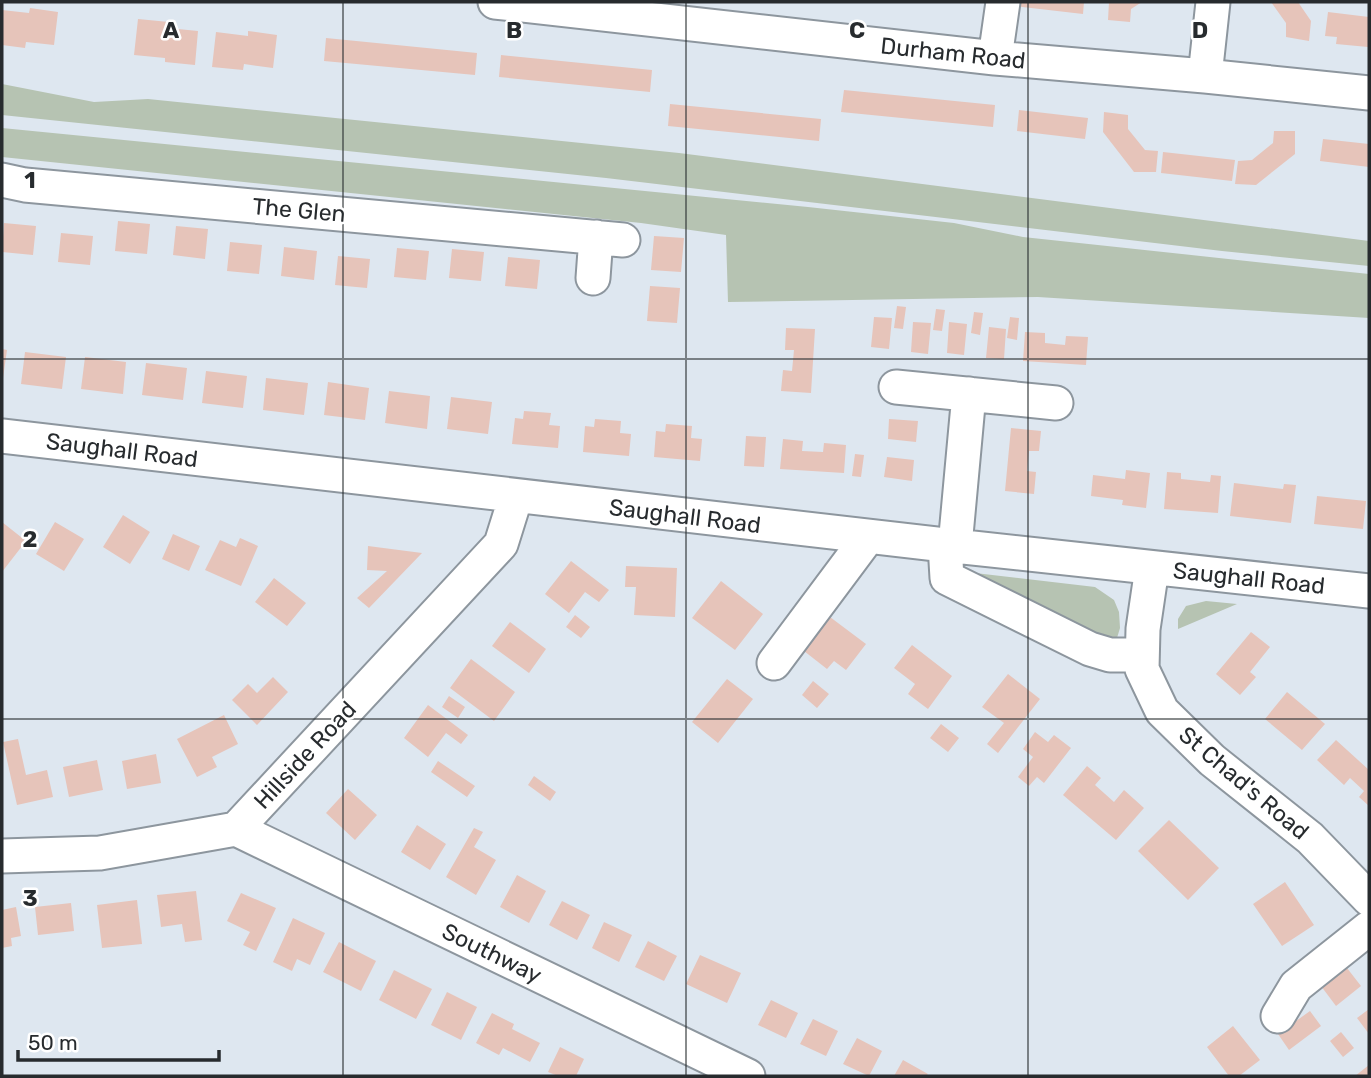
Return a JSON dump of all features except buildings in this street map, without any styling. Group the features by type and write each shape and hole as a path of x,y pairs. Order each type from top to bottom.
{"street":[{"name":"Durham Road","path":"495,2 995,58 1369,93"},
{"path":"995,58 1003,2"},
{"path":"1205,76 1213,2"},
{"name":"The Glen","path":"2,180 25,185 609,238 593,278"},
{"path":"896,387 1055,403"},
{"path":"969,394 947,578 1090,649 1110,656 1142,655"},
{"name":"Saughall Road","path":"2,436 868,537 1369,591"},
{"name":"Hillside Road","path":"2,856 100,853 236,829 502,544 516,496"},
{"path":"774,663 868,537"},
{"name":"St Chad's Road","path":"1152,568 1143,629 1142,669 1161,711 1212,760 1310,838 1369,899"},
{"name":"Southway","path":"236,829 748,1076"},
{"path":"1278,1016 1296,986 1369,928"}],"green space":[{"path":"2,84 94,102 148,99 679,153 1369,241 1369,266 606,178 2,115"},
{"path":"2,128 808,207 954,223 1023,237 1369,274 1369,318 1038,297 728,302 726,235 641,223 2,157"},
{"path":"975,573 1095,587 1114,600 1119,612 1120,628 1114,648"},
{"path":"1206,601 1237,604 1178,629 1178,619 1186,606"}]}
